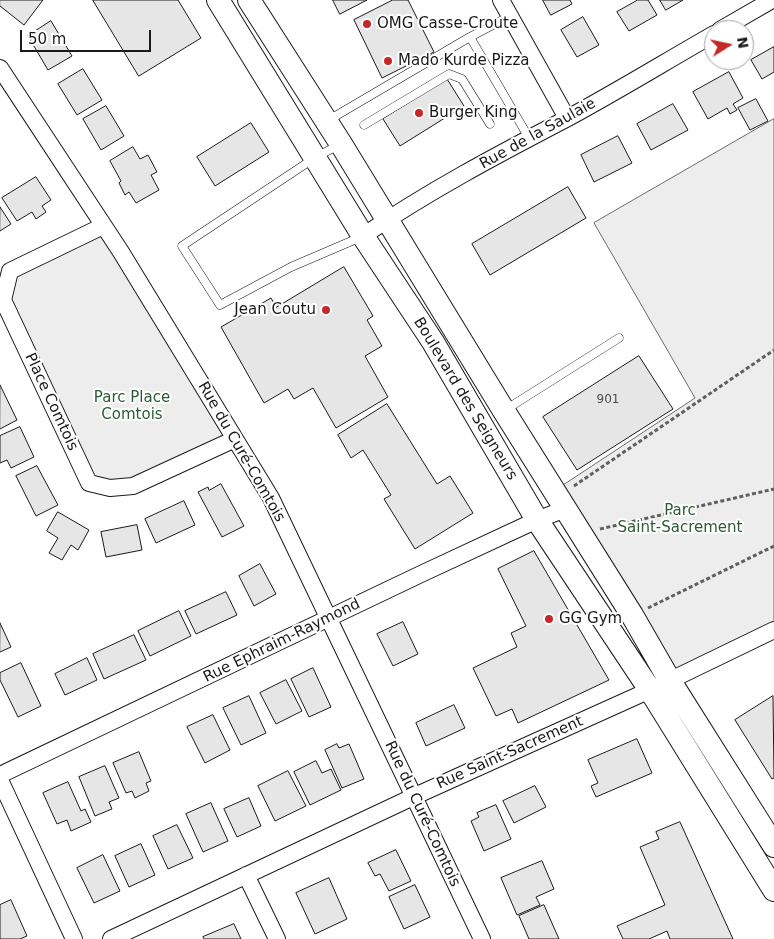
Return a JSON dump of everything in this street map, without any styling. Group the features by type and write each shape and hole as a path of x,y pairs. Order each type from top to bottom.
{"main road":[{"name":"Boulevard des Seigneurs","path":"218,0 363,236 433,342 537,520 650,690 774,890"},
{"name":"Boulevard des Seigneurs","path":"249,0 341,144 504,411 567,499 670,681 768,837 743,840"},
{"path":"716,796 735,784"}],"street":[{"path":"501,0 567,118"},
{"path":"737,20 772,0"},
{"name":"Rue de la Saulaie","path":"363,236 386,220 704,40"},
{"name":"Rue du Curé-Comtois","path":"0,68 121,252 271,498 482,939"},
{"name":"Place Comtois","path":"103,226 10,271 3,300 89,483 110,488 133,486 235,439"},
{"name":"Rue Ephraim-Raymond","path":"0,775 537,520 567,499"},
{"name":"Rue Saint-Sacrement","path":"111,939 415,796 670,681 774,630"},
{"path":"0,780 74,939"},
{"path":"246,875 277,939"}],"lane":[{"path":"326,122 470,36 510,16"},
{"path":"470,36 529,138"},
{"path":"364,125 449,74 462,79 490,124"},
{"path":"341,144 316,157 182,246 220,305 291,267 363,236"},
{"path":"504,411 619,338"}],"path":[{"path":"567,499 774,350"},
{"path":"597,530 774,489"},
{"path":"645,609 774,546"}],"green space":[{"name":"Parc Saint-Sacrement","path":"774,119 774,630 670,681 554,491 695,398 594,223"},
{"name":"Parc Place Comtois","path":"103,226 235,439 133,486 89,483 3,300 10,271"}],"building":[{"path":"0,0 43,0 24,25 0,6"},
{"path":"93,0 178,0 201,38 139,76"},
{"path":"333,0 367,0 340,14"},
{"path":"393,0 408,0 434,52 382,78 354,20"},
{"path":"543,0 570,0 572,4 551,15"},
{"path":"638,0 648,0 657,15 629,31 617,12"},
{"path":"660,0 683,0 666,10"},
{"path":"583,17 599,45 577,57 561,30"},
{"path":"51,21 72,56 48,70 28,36"},
{"path":"774,47 774,72 762,79 754,65 754,58"},
{"path":"83,69 102,100 77,115 58,84"},
{"path":"729,72 743,98 733,104 737,110 730,114 727,108 708,119 693,92"},
{"path":"447,79 464,106 400,146 383,119"},
{"path":"756,99 768,121 750,130 738,108"},
{"path":"673,104 688,130 651,150 637,124"},
{"path":"106,106 124,136 101,150 83,119"},
{"path":"251,123 269,152 215,186 197,157"},
{"path":"618,136 632,163 594,182 581,155"},
{"path":"133,147 140,159 148,155 157,172 151,175 159,190 136,203 129,192 125,195 119,183 121,181 110,161"},
{"path":"36,177 51,200 42,206 46,212 36,219 32,212 17,221 2,198"},
{"path":"568,187 586,218 490,275 472,244"},
{"path":"0,207 11,224 0,231"},
{"path":"344,267 373,316 367,320 382,346 365,356 388,397 336,428 313,388 294,399 288,389 264,403 221,327 271,298 276,307"},
{"path":"639,356 673,409 577,470 543,417"},
{"path":"0,385 17,420 0,429"},
{"path":"387,404 437,484 450,476 473,513 415,549 384,499 391,495 363,450 351,458 338,435"},
{"path":"20,427 34,457 11,468 7,460 0,463 0,436"},
{"path":"37,466 58,505 36,516 16,476"},
{"path":"221,484 244,526 222,537 198,492 208,487 209,490"},
{"path":"184,501 195,525 156,543 145,519"},
{"path":"58,512 89,530 78,550 71,545 62,560 49,553 58,538 47,531"},
{"path":"137,525 142,550 106,557 101,532"},
{"path":"534,551 609,680 518,723 512,709 496,716 473,668 517,647 511,633 526,626 498,569"},
{"path":"260,564 276,594 254,606 239,576"},
{"path":"226,592 237,615 196,634 185,611"},
{"path":"179,611 191,636 150,656 138,631"},
{"path":"403,622 418,654 393,666 377,634"},
{"path":"0,623 11,647 0,652"},
{"path":"134,635 146,660 104,679 93,654"},
{"path":"87,658 97,680 65,695 55,674"},
{"path":"21,663 41,706 18,717 0,680 0,673"},
{"path":"313,668 331,707 309,717 291,679"},
{"path":"286,680 302,711 276,724 260,693"},
{"path":"249,696 266,733 241,745 223,708"},
{"path":"773,696 774,778 772,779 735,720"},
{"path":"454,705 465,728 426,746 416,723"},
{"path":"213,715 230,750 205,763 187,727"},
{"path":"637,739 652,773 596,797 591,786 598,783 588,760"},
{"path":"337,744 339,748 349,744 364,779 342,788 325,750"},
{"path":"139,752 151,781 146,783 149,791 135,798 132,791 126,793 113,763"},
{"path":"316,761 322,773 331,769 341,790 310,805 294,772"},
{"path":"105,766 119,798 109,802 112,809 95,816 79,777"},
{"path":"288,771 306,806 275,821 258,786"},
{"path":"68,782 81,811 85,809 91,822 71,831 67,820 57,824 43,793"},
{"path":"535,786 546,807 514,823 503,801"},
{"path":"249,798 261,826 237,837 224,809"},
{"path":"211,803 228,841 203,852 186,814"},
{"path":"496,805 511,839 484,851 471,821 479,817 477,813"},
{"path":"680,822 733,939 670,939 667,931 649,939 623,939 617,926 665,905 640,847 659,839 656,832"},
{"path":"177,825 193,858 168,869 153,836"},
{"path":"141,844 155,875 129,887 115,856"},
{"path":"396,850 411,881 389,891 380,874 375,876 368,863"},
{"path":"103,855 120,891 94,903 77,868"},
{"path":"542,861 554,889 536,897 540,905 517,915 501,878"},
{"path":"329,878 347,919 315,934 296,893"},
{"path":"415,885 430,917 404,929 389,897"},
{"path":"11,900 27,936 20,939 0,939 0,905"},
{"path":"544,905 559,939 529,939 519,916"},
{"path":"234,924 241,939 204,939 203,937"}],"place":[{"name":"OMG Casse-Croute","path":"367,24"},
{"name":"Mado Kurde Pizza","path":"388,61"},
{"name":"Burger King","path":"419,113"},
{"name":"Jean Coutu","path":"326,310"},
{"name":"GG Gym","path":"549,619"}]}
